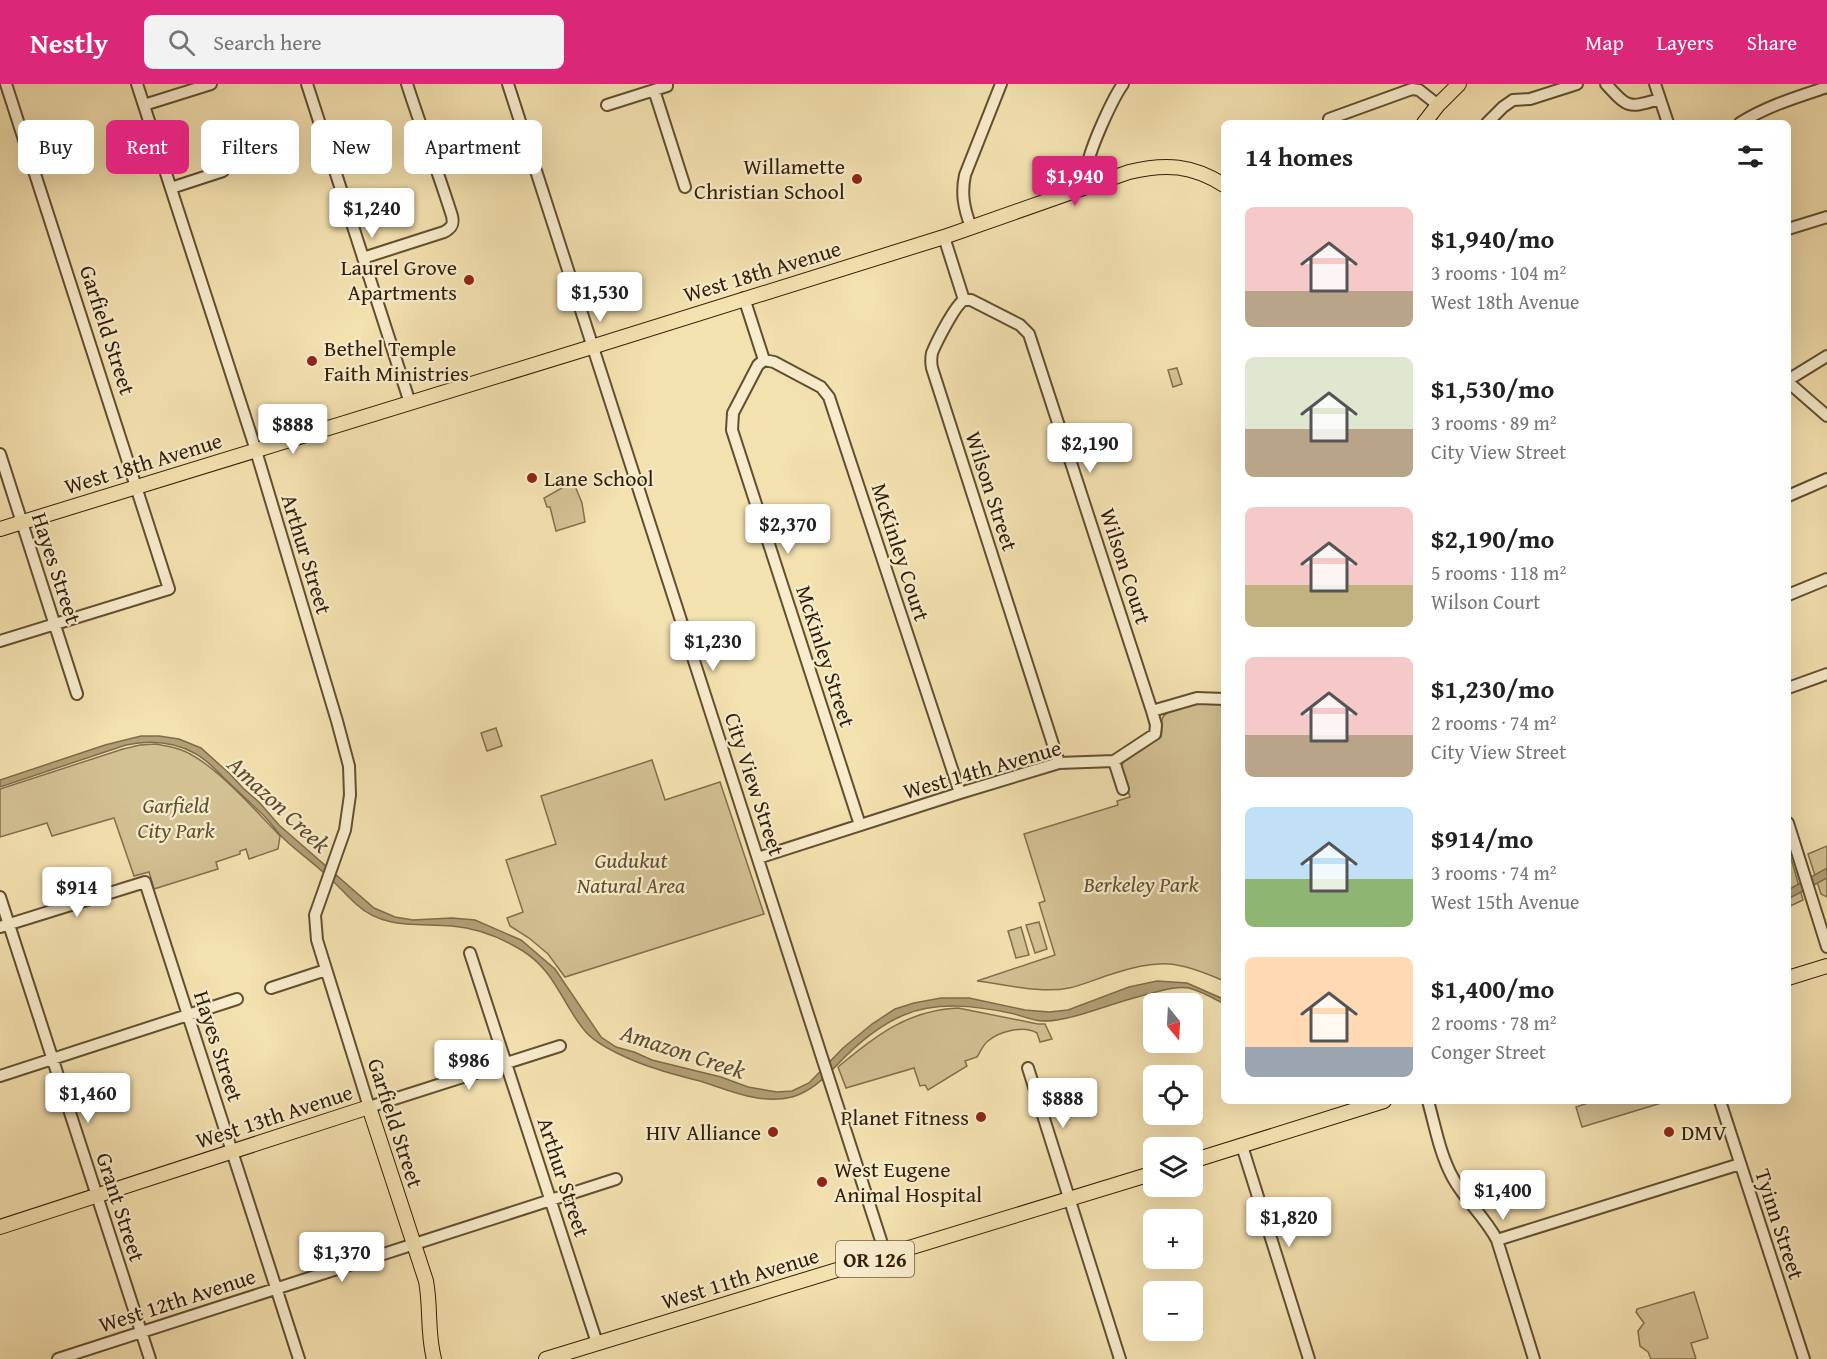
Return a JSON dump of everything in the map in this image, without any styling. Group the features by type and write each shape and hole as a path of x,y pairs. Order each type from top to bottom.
{"main road":[{"path":"1426,120 1459,84"},
{"name":"West 18th Avenue","path":"0,529 944,237 1129,172 1158,166 1189,169 1221,183"},
{"path":"1791,977 1827,966"},
{"path":"1203,1158 1375,1104"},
{"name":"West 13th Avenue","path":"0,1227 369,1107"},
{"name":"Garfield Street","path":"369,1107 428,1292 429,1331 434,1359"},
{"name":"West 11th Avenue","path":"546,1359 1143,1176"},
{"path":"429,1331 439,1359"}],"street":[{"name":"Garfield Street","path":"6,84 169,589 54,624"},
{"name":"Arthur Street","path":"137,84 256,450 349,766 350,795 345,830 319,900"},
{"path":"144,105 211,84"},
{"path":"307,84 410,403"},
{"path":"363,258 444,232 452,226 452,216 407,84"},
{"name":"City View Street","path":"508,84 886,1256"},
{"path":"971,227 964,208 963,185 1001,84"},
{"path":"1090,185 1086,173 1089,156 1112,101 1123,84"},
{"path":"1490,120 1513,100 1530,99 1577,84"},
{"path":"1606,84 1621,101 1629,105 1660,99"},
{"path":"1655,84 1667,120"},
{"path":"607,105 667,85"},
{"path":"1745,120 1791,99 1827,87"},
{"path":"1329,119 1412,89 1419,90 1438,105"},
{"path":"654,90 685,186"},
{"path":"171,188 214,174"},
{"path":"1791,228 1827,217"},
{"path":"944,237 964,300"},
{"path":"744,298 764,360"},
{"name":"Wilson Court","path":"964,300 971,300 1020,325 1029,334 1152,711"},
{"name":"Wilson Street","path":"964,300 957,306 933,351 931,364 1059,763"},
{"path":"1791,379 1827,356"},
{"name":"McKinley Court","path":"764,360 774,362 821,387 830,397 960,793"},
{"name":"McKinley Street","path":"764,360 758,365 733,413 732,430 860,825"},
{"path":"1791,384 1827,416"},
{"name":"Hayes Street","path":"0,454 77,694"},
{"path":"1791,495 1827,479"},
{"path":"1791,594 1827,579"},
{"path":"0,641 54,624"},
{"path":"1791,687 1827,675"},
{"path":"1123,789 1114,761 1155,734 1156,725 1152,711 1193,699 1221,699"},
{"name":"West 14th Avenue","path":"758,858 1059,763 1114,761"},
{"path":"1791,832 1827,947"},
{"name":"Hayes Street","path":"4,926 145,882 299,1359"},
{"name":"Grant Street","path":"0,897 4,926 52,1059 150,1359"},
{"name":"Garfield Street","path":"319,900 315,915 317,940 369,1107"},
{"name":"Arthur Street","path":"470,953 597,1343"},
{"path":"271,988 326,970"},
{"path":"0,1076 237,999"},
{"name":"West 13th Avenue","path":"369,1107 560,1046"},
{"path":"1029,1068 1120,1359"},
{"path":"1429,1104 1452,1178 1490,1226 1497,1240 1534,1359"},
{"name":"Tyinn Street","path":"1721,1104 1804,1359"},
{"path":"1242,1146 1309,1359"},
{"path":"1497,1240 1740,1164"},
{"name":"West 12th Avenue","path":"58,1359 616,1179"}],"green space":[{"path":"1177,368 1182,384 1173,387 1168,370"},
{"path":"567,485 575,486 582,503 585,522 556,531 550,507 547,507 544,498"},
{"name":"Berkeley Park","path":"1201,702 1221,703 1221,980 1194,969 1157,964 1129,969 1058,990 977,981 1055,955 1039,903 1045,901 1024,834 1118,805 1117,801 1130,797 1121,769 1124,761 1161,737 1162,719 1165,714"},
{"path":"496,728 502,746 487,751 481,733"},
{"name":"Garfield City Park","path":"156,744 184,751 222,777 280,836 278,849 249,859 246,849 240,851 240,854 216,862 218,869 154,889 149,872 134,876 114,818 52,836 47,823 0,837 0,789 123,749"},
{"name":"Gudukut Natural Area","path":"652,760 665,800 720,782 764,914 565,977 548,954 510,926 507,918 523,912 506,860 556,844 541,796"},
{"path":"1827,846 1827,897 1821,894 1808,854"},
{"path":"1791,858 1803,900 1791,906"},
{"path":"1039,922 1047,949 1035,953 1026,925"},
{"path":"1021,927 1029,955 1016,958 1008,931"},
{"path":"958,1008 1045,1024 1052,1039 1040,1042 1037,1033 1026,1029 999,1034 986,1043 977,1057 965,1061 967,1066 928,1090 925,1085 920,1086 914,1068 846,1088 838,1067 879,1035 908,1019 940,1010"},
{"path":"1585,1104 1658,1104 1582,1127 1576,1107"},
{"path":"1694,1292 1708,1338 1691,1343 1696,1359 1651,1359 1648,1352 1640,1346 1638,1331 1644,1323 1636,1312 1637,1309"}],"shaded area":[{"path":"141,736 179,739 201,748 259,802 279,825 374,908 395,917 413,920 452,918 475,920 521,940 555,969 601,1037 616,1047 652,1060 721,1077 748,1087 777,1092 792,1091 809,1083 843,1048 872,1024 895,1009 941,998 969,998 1025,1010 1049,1012 1068,1010 1129,987 1157,981 1187,983 1221,998 1221,1002 1198,991 1179,988 1143,993 1143,995 1079,1015 1051,1021 984,1008 943,1006 930,1008 904,1015 877,1030 817,1084 806,1091 780,1099 756,1098 649,1066 618,1054 599,1043 577,1021 551,978 534,959 507,942 471,929 402,924 378,918 367,912 286,841 263,815 210,764 186,749 161,743 144,742 126,745 0,787 0,780 105,745"},
{"path":"1827,868 1827,878 1791,897 1791,888"}],"place":[{"name":"Willamette Christian School","path":"857,179"},
{"name":"Laurel Grove Apartments","path":"469,280"},
{"name":"Bethel Temple Faith Ministries","path":"312,361"},
{"name":"Lane School","path":"532,478"},
{"name":"Planet Fitness","path":"981,1117"},
{"name":"HIV Alliance","path":"773,1132"},
{"name":"DMV","path":"1669,1132"},
{"name":"West Eugene Animal Hospital","path":"822,1182"}],"water label":[{"name":"Amazon Creek","path":"279,804"},
{"name":"Amazon Creek","path":"683,1051"}]}
